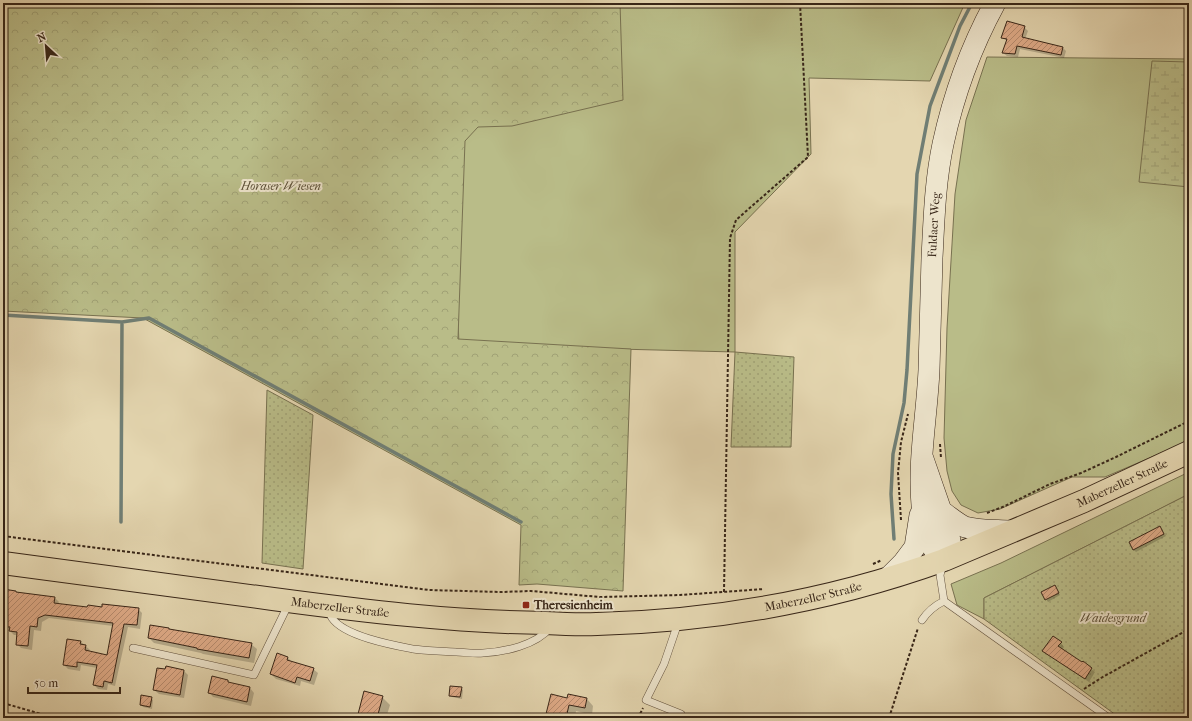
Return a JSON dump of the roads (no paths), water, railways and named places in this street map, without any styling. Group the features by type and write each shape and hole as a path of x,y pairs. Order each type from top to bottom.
{"main road":[{"name":"Fuldaer Weg","path":"944,560 932,547 928,536 931,509 932,460 928,372 935,207 940,163 951,111 973,46 995,3"},
{"name":"Maberzeller Straße","path":"3,563 330,607 440,618 554,624 598,624 679,619 775,605 837,592 886,568 944,560 1084,500 1189,452"},
{"path":"886,568 903,563 915,547 931,509 966,526 978,529 1011,531"}],"lane":[{"path":"944,560 940,575 944,601 1109,718"},
{"path":"133,648 254,675 290,601"},
{"path":"922,620 929,611 944,601"},
{"path":"330,607 331,617 340,626 352,633 382,642 414,649 482,654 501,651 519,647 543,636 554,624"},
{"path":"679,619 664,664 646,700 681,714"}],"waterway":[{"path":"894,539 891,494 893,454 904,403 907,370 917,174 930,106 960,26 972,3"},
{"path":"3,315 122,322 149,318 521,522"},
{"path":"121,522 122,322"}],"place":[{"name":"Theresienheim","path":"526,605"}],"park label":[{"name":"Horaser Wiesen","path":"281,186"},
{"name":"Waidesgrund","path":"1113,618"}]}
